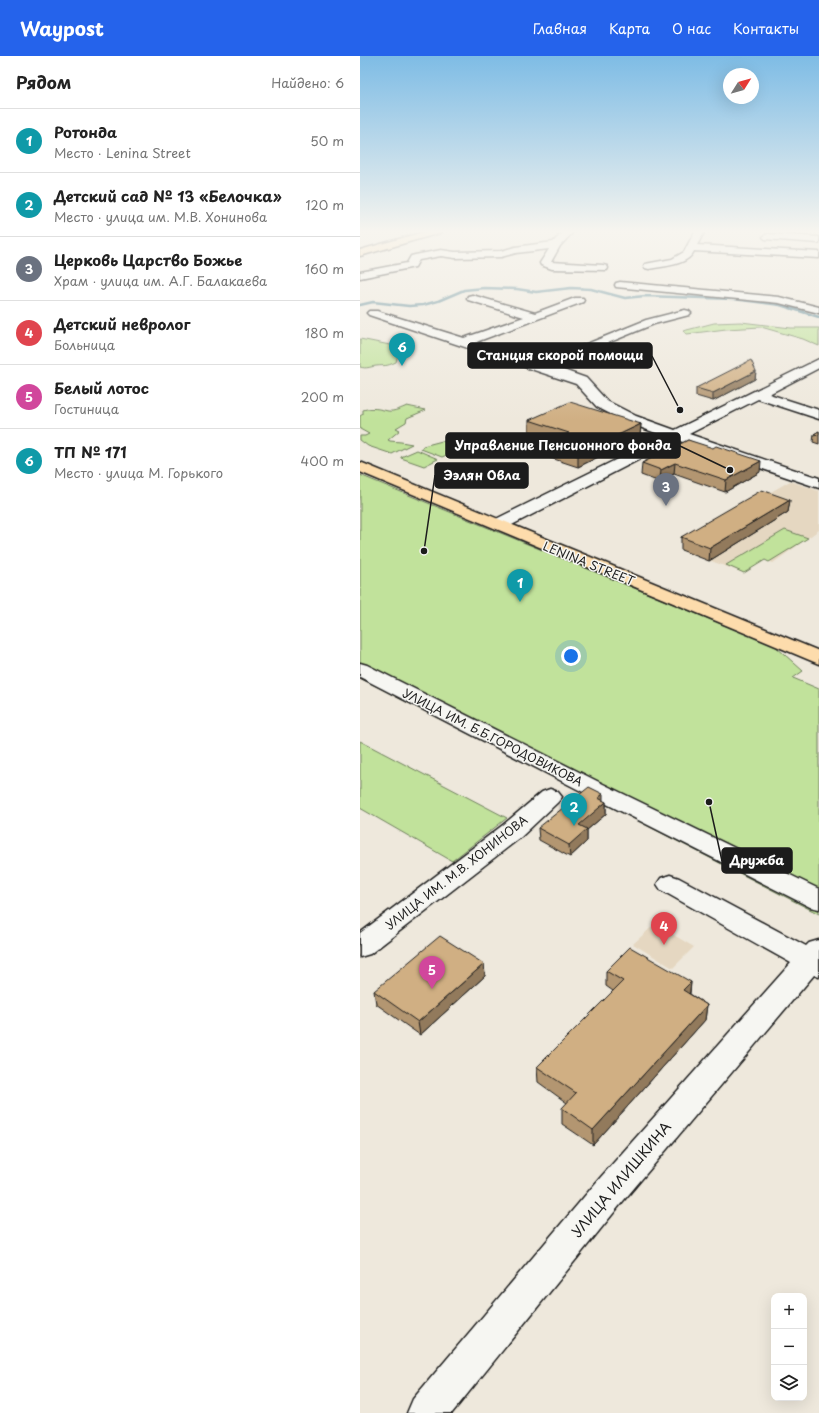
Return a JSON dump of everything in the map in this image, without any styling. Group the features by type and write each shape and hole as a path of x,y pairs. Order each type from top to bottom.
{"main road":[{"name":"LENINA STREET","path":"360,467 819,658"}],"street":[{"path":"719,294 779,300 819,310"},
{"path":"472,298 534,316"},
{"path":"466,342 534,316 554,311 579,300"},
{"path":"373,313 543,366 581,381 602,404 632,419 819,483"},
{"path":"543,366 650,322 684,313"},
{"path":"500,524 757,394 816,367"},
{"path":"757,394 819,415"},
{"name":"УЛИЦА ИМ. Б.Б.ГОРОДОВИКОВА","path":"360,669 583,783 819,900"},
{"name":"УЛИЦА ИМ. М.В. ХОНИНОВА","path":"360,947 512,831 550,796"},
{"path":"670,884 816,959"},
{"name":"УЛИЦА ИЛИШКИНА","path":"428,1413 612,1188 816,959"}],"shaded area":[{"path":"790,481 819,491 819,530 773,563 765,560 744,573 681,550 768,498 764,496"},
{"path":"655,924 694,947 673,968 633,944"}],"green space":[{"path":"741,322 791,328 819,328 819,346 803,339 761,327 726,329 687,334 683,331 714,323"},
{"path":"360,339 400,347 396,362 386,366 366,368 360,367"},
{"path":"407,406 426,410 407,418 406,422 396,428 400,430 388,440 412,444 392,454 368,446 360,440 360,436 369,434 360,429 360,416 363,414 363,410 373,408 390,411 398,410"},
{"path":"442,441 463,448 442,457 421,449 423,446"},
{"path":"417,450 438,459 424,466 401,458"},
{"path":"360,475 775,646 803,671 793,678 819,689 819,914 360,678"},
{"path":"785,530 808,538 769,562 765,560 744,573 726,565"},
{"path":"360,741 507,818 452,861 360,808"}],"building":[{"path":"751,360 756,371 713,393 696,388"},
{"path":"570,402 641,424 597,445 598,446 578,456 545,444 569,433 529,420"},
{"path":"688,440 713,448 716,446 761,461 726,480 675,463 661,470 642,463"},
{"path":"762,490 790,500 710,548 681,537"},
{"path":"589,787 603,794 598,798 606,802 579,825 587,829 569,845 538,828"},
{"path":"440,936 484,964 418,1022 374,991"},
{"path":"630,947 691,982 683,990 707,1005 593,1130 562,1108 576,1093 537,1067 623,981 606,971"}],"waterway":[{"path":"360,305 373,302 409,306 423,305 454,294"},
{"path":"611,294 625,298 645,296 733,299 780,305 819,317"}],"place":[{"name":"ТП № 171","path":"402,366"},
{"name":"Станция скорой помощи","path":"680,410"},
{"name":"Управление Пенсионного фонда","path":"730,470"},
{"name":"Церковь Царство Божье","path":"666,506"},
{"name":"Ээлян Овла","path":"424,551"},
{"name":"Ротонда","path":"520,602"},
{"name":"Дружба","path":"709,802"},
{"name":"Детский сад № 13 «Белочка»","path":"574,826"},
{"name":"Детский невролог","path":"664,945"},
{"name":"Белый лотос","path":"432,989"}]}
